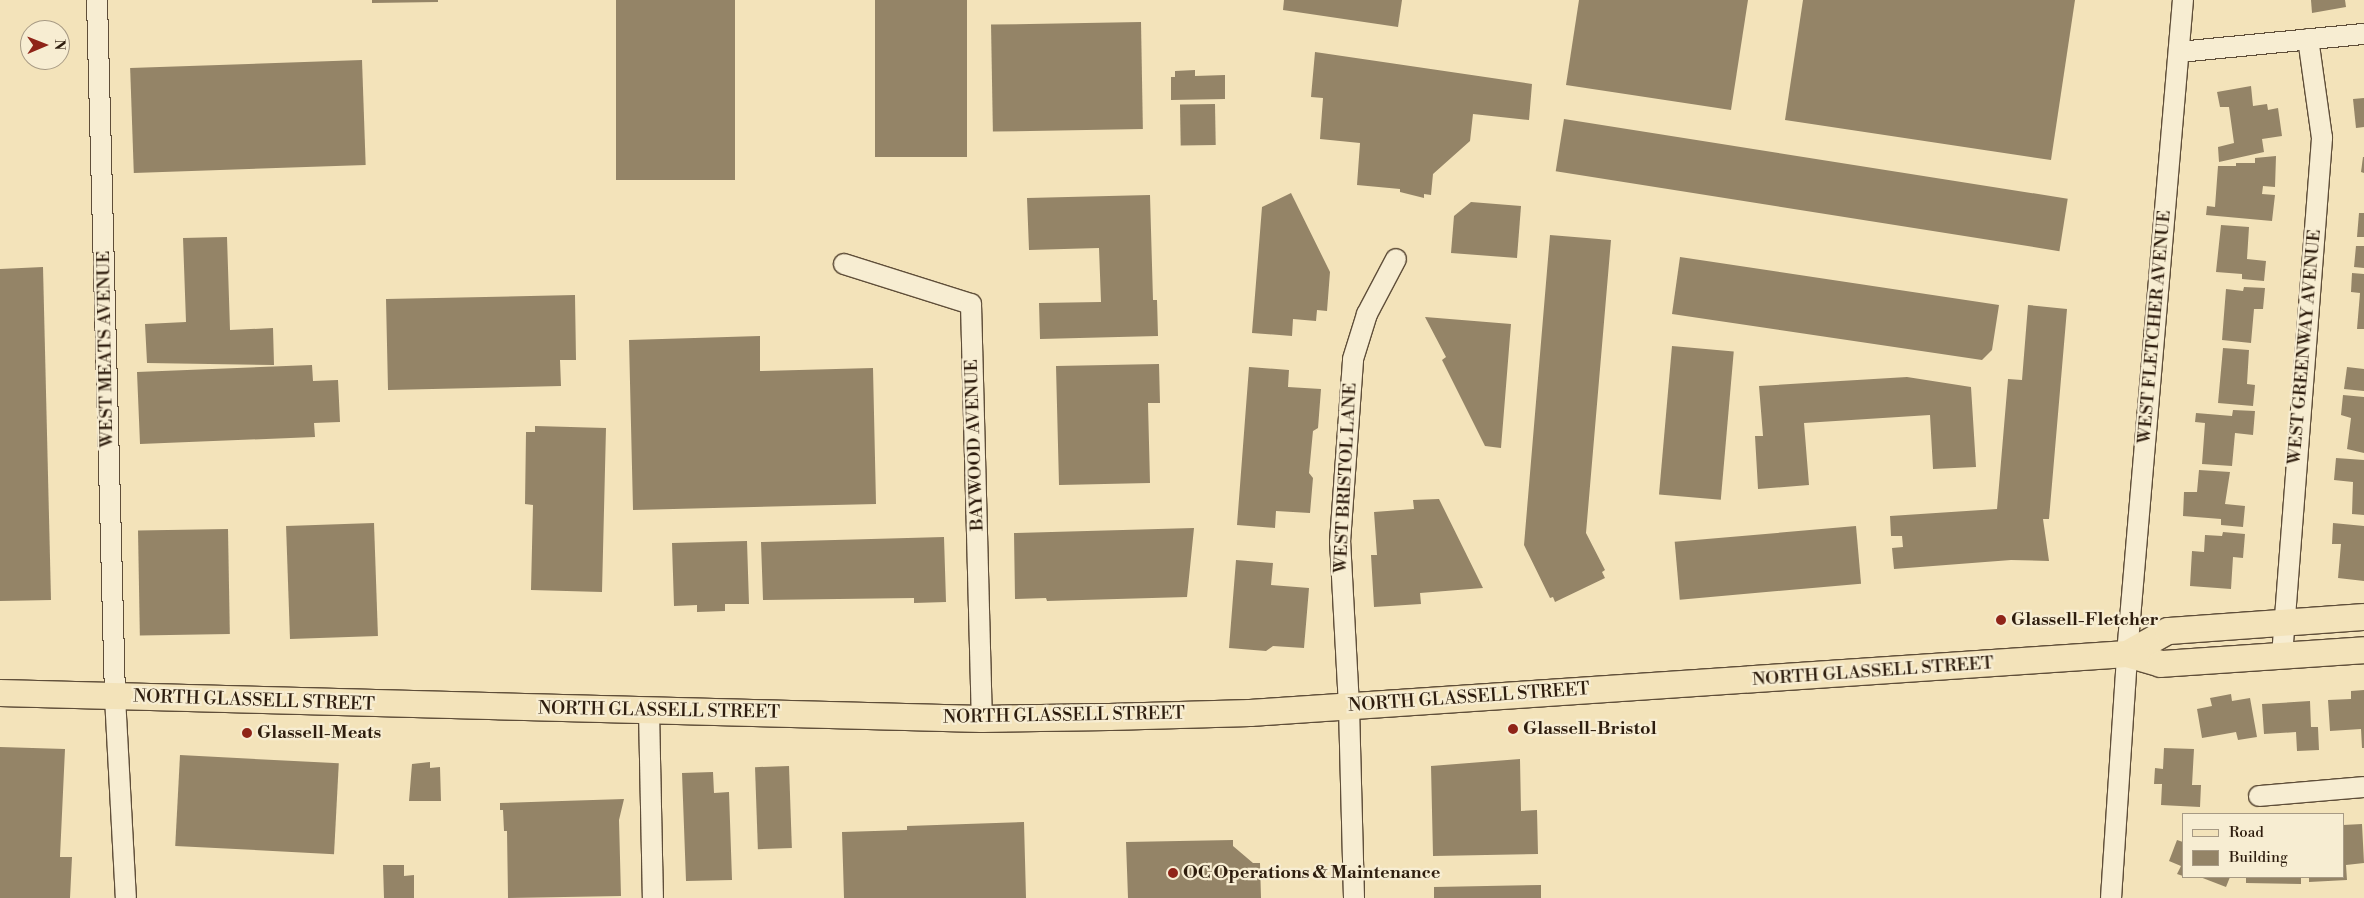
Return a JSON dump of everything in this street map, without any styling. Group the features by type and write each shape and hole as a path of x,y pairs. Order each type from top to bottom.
{"main road":[{"name":"NORTH GLASSELL STREET","path":"2127,654 2168,630 2282,624 2364,617"},
{"name":"NORTH GLASSELL STREET","path":"0,693 982,719 1250,713 2127,654 2161,664 2364,650"}],"street":[{"name":"WEST MEATS AVENUE","path":"97,0 115,697 126,898"},
{"name":"WEST FLETCHER AVENUE","path":"2111,898 2127,654 2183,0"},
{"path":"2179,52 2364,34"},
{"name":"WEST GREENWAY AVENUE","path":"2282,656 2282,624 2322,138 2308,40"},
{"name":"WEST BRISTOL LANE","path":"1354,898 1349,706 1340,542 1353,358 1367,314 1396,259"},
{"name":"BAYWOOD AVENUE","path":"844,264 971,304 982,719"},
{"path":"650,711 653,898"},
{"path":"2259,796 2364,787"}],"building":[{"path":"372,0 438,0 438,2 372,3"},
{"path":"616,0 735,0 735,180 616,180"},
{"path":"875,0 967,0 967,157 875,157"},
{"path":"1284,0 1402,0 1398,27 1283,10"},
{"path":"1579,0 1748,0 1731,110 1566,85"},
{"path":"1803,0 2075,0 2051,160 1785,120"},
{"path":"2311,0 2345,0 2346,7 2312,13"},
{"path":"1141,22 1143,129 993,132 991,25"},
{"path":"1315,52 1532,84 1529,120 1473,114 1470,141 1433,174 1431,195 1424,194 1424,198 1400,192 1400,189 1357,185 1360,143 1320,139 1323,98 1311,97"},
{"path":"362,60 366,165 134,173 130,68"},
{"path":"1195,70 1195,76 1225,75 1225,99 1171,100 1171,77 1175,77 1175,71"},
{"path":"2251,86 2253,106 2267,104 2268,110 2278,108 2282,136 2262,139 2264,152 2219,162 2218,147 2234,143 2229,107 2220,107 2217,92"},
{"path":"2364,98 2364,127 2356,128 2353,99"},
{"path":"1215,104 1216,145 1181,146 1180,105"},
{"path":"1564,119 2068,199 2059,251 1556,171"},
{"path":"2276,156 2275,187 2263,186 2262,194 2275,195 2272,221 2206,215 2207,206 2215,207 2218,166 2236,166 2236,163 2255,163 2255,158"},
{"path":"2364,157 2364,173 2361,172"},
{"path":"1291,193 1330,272 1327,311 1317,310 1316,321 1293,319 1292,336 1252,333 1262,207"},
{"path":"1150,195 1153,300 1157,300 1158,336 1040,339 1039,303 1101,302 1099,248 1029,250 1027,198"},
{"path":"1471,202 1521,206 1517,258 1451,253 1454,216"},
{"path":"2359,213 2364,213 2364,237 2357,237"},
{"path":"2221,225 2249,227 2247,259 2266,261 2264,281 2242,279 2242,274 2216,272"},
{"path":"1550,235 1611,240 1586,533 1605,570 1602,572 1605,578 1555,602 1553,597 1550,598 1524,545"},
{"path":"227,237 230,330 273,328 274,365 147,363 145,324 186,322 183,238"},
{"path":"2356,246 2364,246 2364,268 2354,267"},
{"path":"1680,257 1999,305 1992,350 1982,360 1672,314"},
{"path":"43,267 51,600 0,601 0,269"},
{"path":"2352,273 2364,274 2364,329 2357,329 2360,293 2351,292"},
{"path":"2244,287 2265,288 2263,309 2254,309 2251,343 2222,340 2226,289 2243,291"},
{"path":"575,295 576,360 560,360 561,386 388,390 386,299"},
{"path":"2028,305 2067,309 2049,519 2043,519 2049,561 2011,560 1894,569 1892,548 1903,547 1902,536 1891,536 1890,516 1997,509 2008,379 2022,380"},
{"path":"1425,317 1511,324 1501,448 1485,446 1442,360 1446,357"},
{"path":"760,336 760,371 873,368 876,504 633,510 629,340"},
{"path":"1672,346 1734,351 1721,500 1659,494"},
{"path":"2223,348 2249,350 2247,384 2255,385 2253,406 2218,403"},
{"path":"1159,364 1160,403 1148,403 1150,483 1059,485 1056,366"},
{"path":"312,365 313,381 338,380 340,422 314,423 315,437 140,444 137,372"},
{"path":"1249,367 1289,370 1288,387 1321,389 1318,428 1313,431 1309,473 1313,478 1310,513 1276,511 1275,528 1237,525"},
{"path":"2347,367 2364,369 2364,391 2344,389"},
{"path":"1907,377 1971,387 1976,467 1933,469 1930,415 1804,423 1809,485 1758,489 1755,436 1763,436 1759,386"},
{"path":"2343,395 2364,397 2364,453 2347,449 2351,418 2341,415"},
{"path":"2233,410 2255,411 2253,435 2235,433 2232,466 2202,464 2205,423 2195,422 2196,413 2232,416"},
{"path":"535,426 606,428 602,592 531,590 533,505 525,504 526,432 535,432"},
{"path":"2336,458 2364,460 2364,515 2352,514 2353,482 2334,480"},
{"path":"2199,470 2230,472 2225,504 2245,506 2243,527 2221,525 2221,519 2183,516 2184,492 2197,492"},
{"path":"1439,499 1483,588 1420,593 1421,604 1374,607 1371,555 1377,555 1374,512 1414,509 1413,500"},
{"path":"374,523 378,636 290,639 286,526"},
{"path":"2333,523 2364,526 2364,581 2338,578 2341,544 2332,544"},
{"path":"1856,526 1861,584 1680,600 1675,542"},
{"path":"1194,528 1187,597 1047,601 1046,598 1015,599 1014,533"},
{"path":"228,529 230,634 140,636 138,531"},
{"path":"2223,532 2245,534 2243,558 2233,557 2231,589 2190,586 2192,551 2204,552 2205,535 2222,536"},
{"path":"944,537 946,602 914,603 914,598 763,600 761,542"},
{"path":"747,541 749,604 725,604 725,611 697,612 697,605 674,606 672,543"},
{"path":"1236,560 1273,563 1271,585 1309,588 1304,648 1273,646 1266,651 1229,648"},
{"path":"2364,690 2364,748 2362,748 2361,729 2330,731 2328,700 2351,699 2351,691"},
{"path":"2231,694 2232,701 2250,698 2257,737 2238,740 2236,732 2202,738 2197,709 2212,706 2210,698"},
{"path":"2310,701 2311,727 2318,727 2319,750 2297,751 2296,732 2264,734 2262,704"},
{"path":"0,747 65,749 60,857 72,857 70,898 0,898"},
{"path":"2164,748 2194,749 2192,785 2201,785 2200,807 2161,805 2162,784 2154,784 2155,768 2163,769"},
{"path":"180,755 339,763 334,854 175,846"},
{"path":"1520,759 1521,811 1537,810 1538,854 1433,856 1431,766"},
{"path":"430,762 430,768 440,767 441,801 409,801 412,764"},
{"path":"789,766 792,848 758,849 755,767"},
{"path":"713,772 714,793 729,792 732,880 686,881 682,773"},
{"path":"624,799 619,820 621,896 508,898 507,831 504,831 503,810 500,810 500,803"},
{"path":"1024,822 1026,898 844,898 842,832 907,830 907,826"},
{"path":"2362,824 2364,863 2346,865 2347,880 2309,882 2309,878 2344,878 2344,825"},
{"path":"1233,840 1233,846 1253,863 1260,863 1261,898 1128,898 1126,842"},
{"path":"2177,840 2182,842 2182,876 2177,874 2181,866 2169,861"},
{"path":"383,865 404,865 404,876 414,875 414,898 384,898"},
{"path":"2203,878 2230,878 2226,887"},
{"path":"2246,878 2301,878 2301,884 2246,883"},
{"path":"1541,885 1541,898 1434,898 1434,887"}],"place":[{"name":"Glassell-Fletcher","path":"2001,620"},
{"name":"Glassell-Bristol","path":"1513,729"},
{"name":"Glassell-Meats","path":"247,733"},
{"name":"OC Operations & Maintenance","path":"1173,873"}]}
